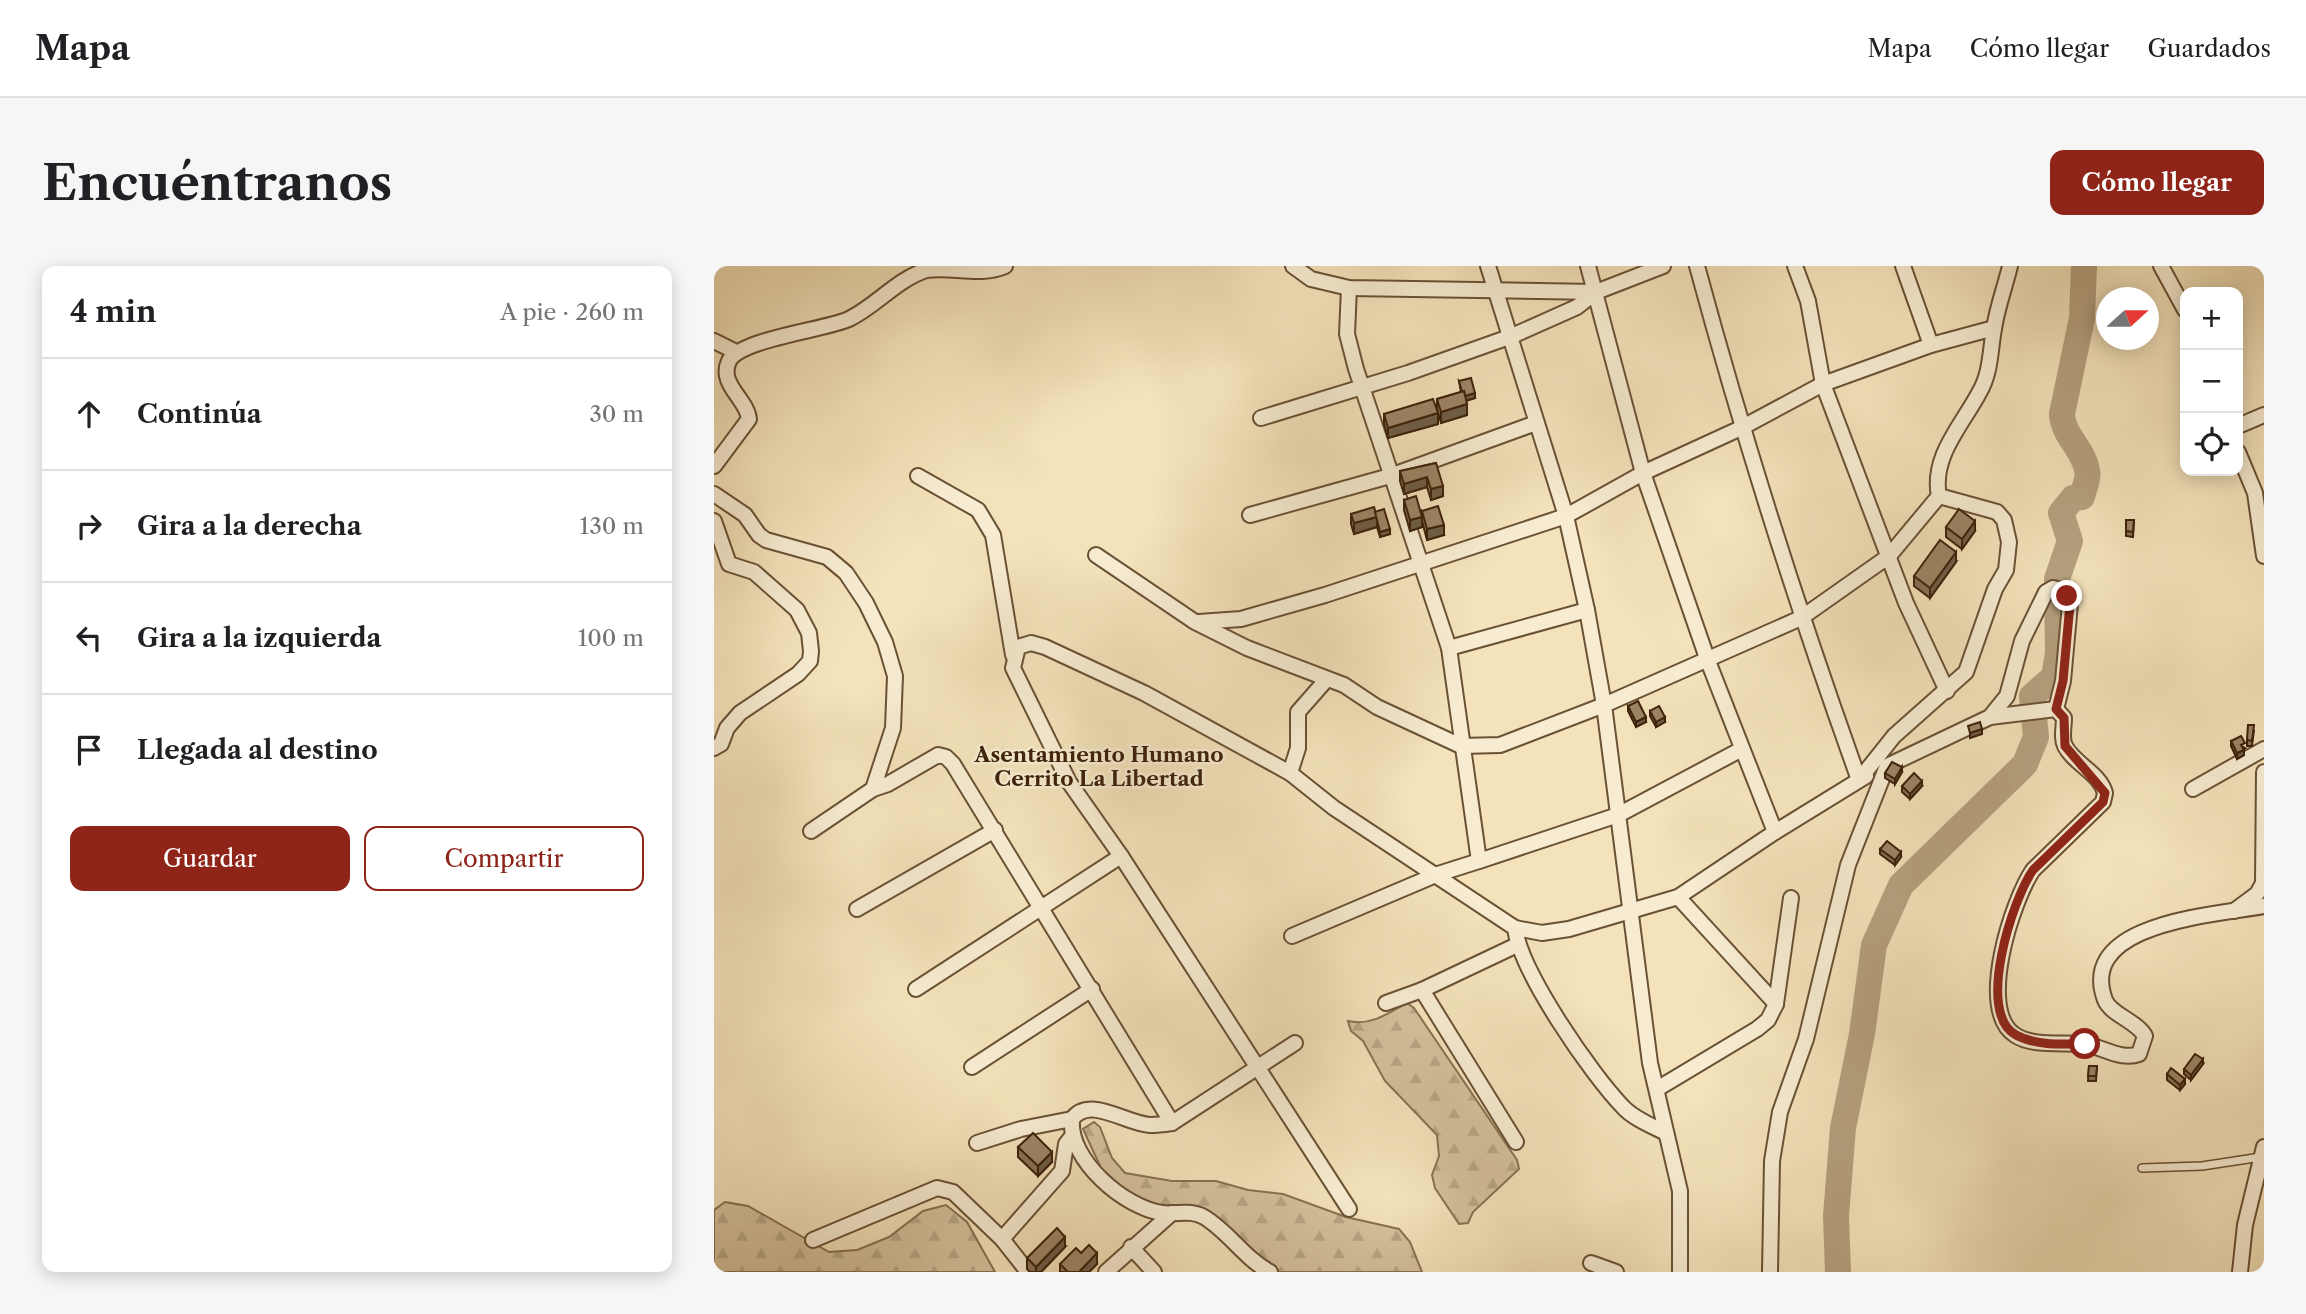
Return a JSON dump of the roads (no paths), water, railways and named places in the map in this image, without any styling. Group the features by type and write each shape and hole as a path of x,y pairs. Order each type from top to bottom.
{"street":[{"path":"714,466 749,419 747,410 727,375 728,362 736,352 802,330 848,319 924,271 950,266 987,271 1005,266"},
{"path":"1293,266 1311,279 1349,288 1596,292"},
{"path":"1488,266 1566,516 1587,610 1604,705 1650,1063 1664,1132 1680,1191 1680,1272"},
{"path":"1588,266 1643,473 1708,661 1775,832"},
{"path":"1261,418 1408,373 1511,336 1577,307 1596,292 1663,266"},
{"path":"1697,266 1741,428 1801,618 1859,780"},
{"path":"1795,266 1808,301 1823,384 1889,556 1947,691"},
{"path":"1903,266 1931,345"},
{"path":"1096,555 1195,622 1247,648 1344,685 1377,707 1461,746 1500,745 1604,705 1801,618 1889,556 1939,496 1938,469 1958,423 1980,392 1987,374 1994,328 2010,266"},
{"path":"2180,266 2163,269 2180,301"},
{"path":"1349,288 1347,334 1390,476 1448,648 1479,862"},
{"path":"1195,622 1241,618 1325,595 1418,562 1566,516 1643,473 1741,428 1823,384 1866,371 1931,345 1994,328"},
{"path":"714,341 736,352"},
{"path":"2243,424 2264,415"},
{"path":"1250,515 1390,476 1536,423"},
{"path":"2243,464 2255,493 2264,556"},
{"path":"918,476 978,510 986,519 993,535 1013,668 1069,782 1121,856 1349,1209"},
{"path":"714,495 746,514 759,535 766,540 827,558 846,573 866,603 885,642 895,676 893,728 873,789"},
{"path":"1859,780 1894,736 1930,701 1947,691 1966,672 1975,653 1994,589 2006,570 2009,542 2004,520 1997,512 1939,496"},
{"path":"714,521 729,564 754,572 797,610 809,633 811,651 804,668 740,713 727,728 721,744 714,748"},
{"path":"1990,718 2007,696 2029,624 2046,592 2057,589 2070,604 2063,681 2056,709"},
{"path":"1448,648 1587,610"},
{"path":"1013,655 1017,647 1031,643 1045,647 1156,699 1290,773 1334,808 1438,874 1515,928 1542,933 1678,897 1775,832 1859,780 1887,766 1990,718 2056,709"},
{"path":"1290,773 1298,748 1298,712 1327,679"},
{"path":"2056,709 2064,718 2065,746 2105,793 2103,802 2033,870 2017,900 2007,930 1998,987 1998,1003 2004,1022 2014,1034 2050,1043 2085,1044 2125,1056 2139,1054 2145,1036 2141,1029 2107,1004 2102,987 2104,962 2120,944 2143,930 2214,913 2264,906"},
{"path":"1292,936 1438,874 1619,814 1742,749"},
{"path":"2193,789 2264,749"},
{"path":"811,831 873,789 888,784 938,755 946,757 995,830 1172,1123"},
{"path":"1770,1272 1772,1161 1780,1112 1806,1039 1848,865 1887,766"},
{"path":"2233,912 2257,894 2263,883 2264,772"},
{"path":"857,909 995,830"},
{"path":"916,989 1121,856"},
{"path":"1678,897 1776,1004"},
{"path":"1657,1089 1768,1020 1776,1004 1791,898"},
{"path":"1515,928 1517,945 1548,1000 1601,1081 1625,1109 1664,1132"},
{"path":"1387,1003 1422,990 1517,945"},
{"path":"972,1067 1092,989"},
{"path":"1422,990 1516,1142"},
{"path":"976,1143 1021,1129 1072,1119 1076,1114 1092,1109 1149,1125 1172,1123 1295,1043"},
{"path":"1072,1119 1073,1135 1081,1153 1104,1182 1119,1194 1143,1209 1172,1213 1193,1212 1205,1218 1259,1266 1270,1272"},
{"path":"1002,1239 1062,1171 1066,1144 1073,1135"},
{"path":"2240,1272 2245,1225 2263,1152"},
{"path":"813,1240 937,1188 945,1188 1002,1239 1028,1272"},
{"path":"1106,1272 1172,1213"},
{"path":"1131,1247 1154,1272"},
{"path":"1591,1263 1616,1272"}],"lane":[{"path":"2142,1167 2202,1166 2263,1152"}],"waterway":[{"path":"1838,1272 1836,1216 1843,1128 1862,1034 1874,945 1901,885 2025,764 2036,737 2032,696 2054,677 2058,653 2057,579 2070,541 2061,513 2073,498 2082,497 2087,476 2085,462 2066,429 2062,414 2082,318 2084,266"}],"district":[{"name":"Asentamiento Humano Cerrito La Libertad","path":"1099,766"}]}
